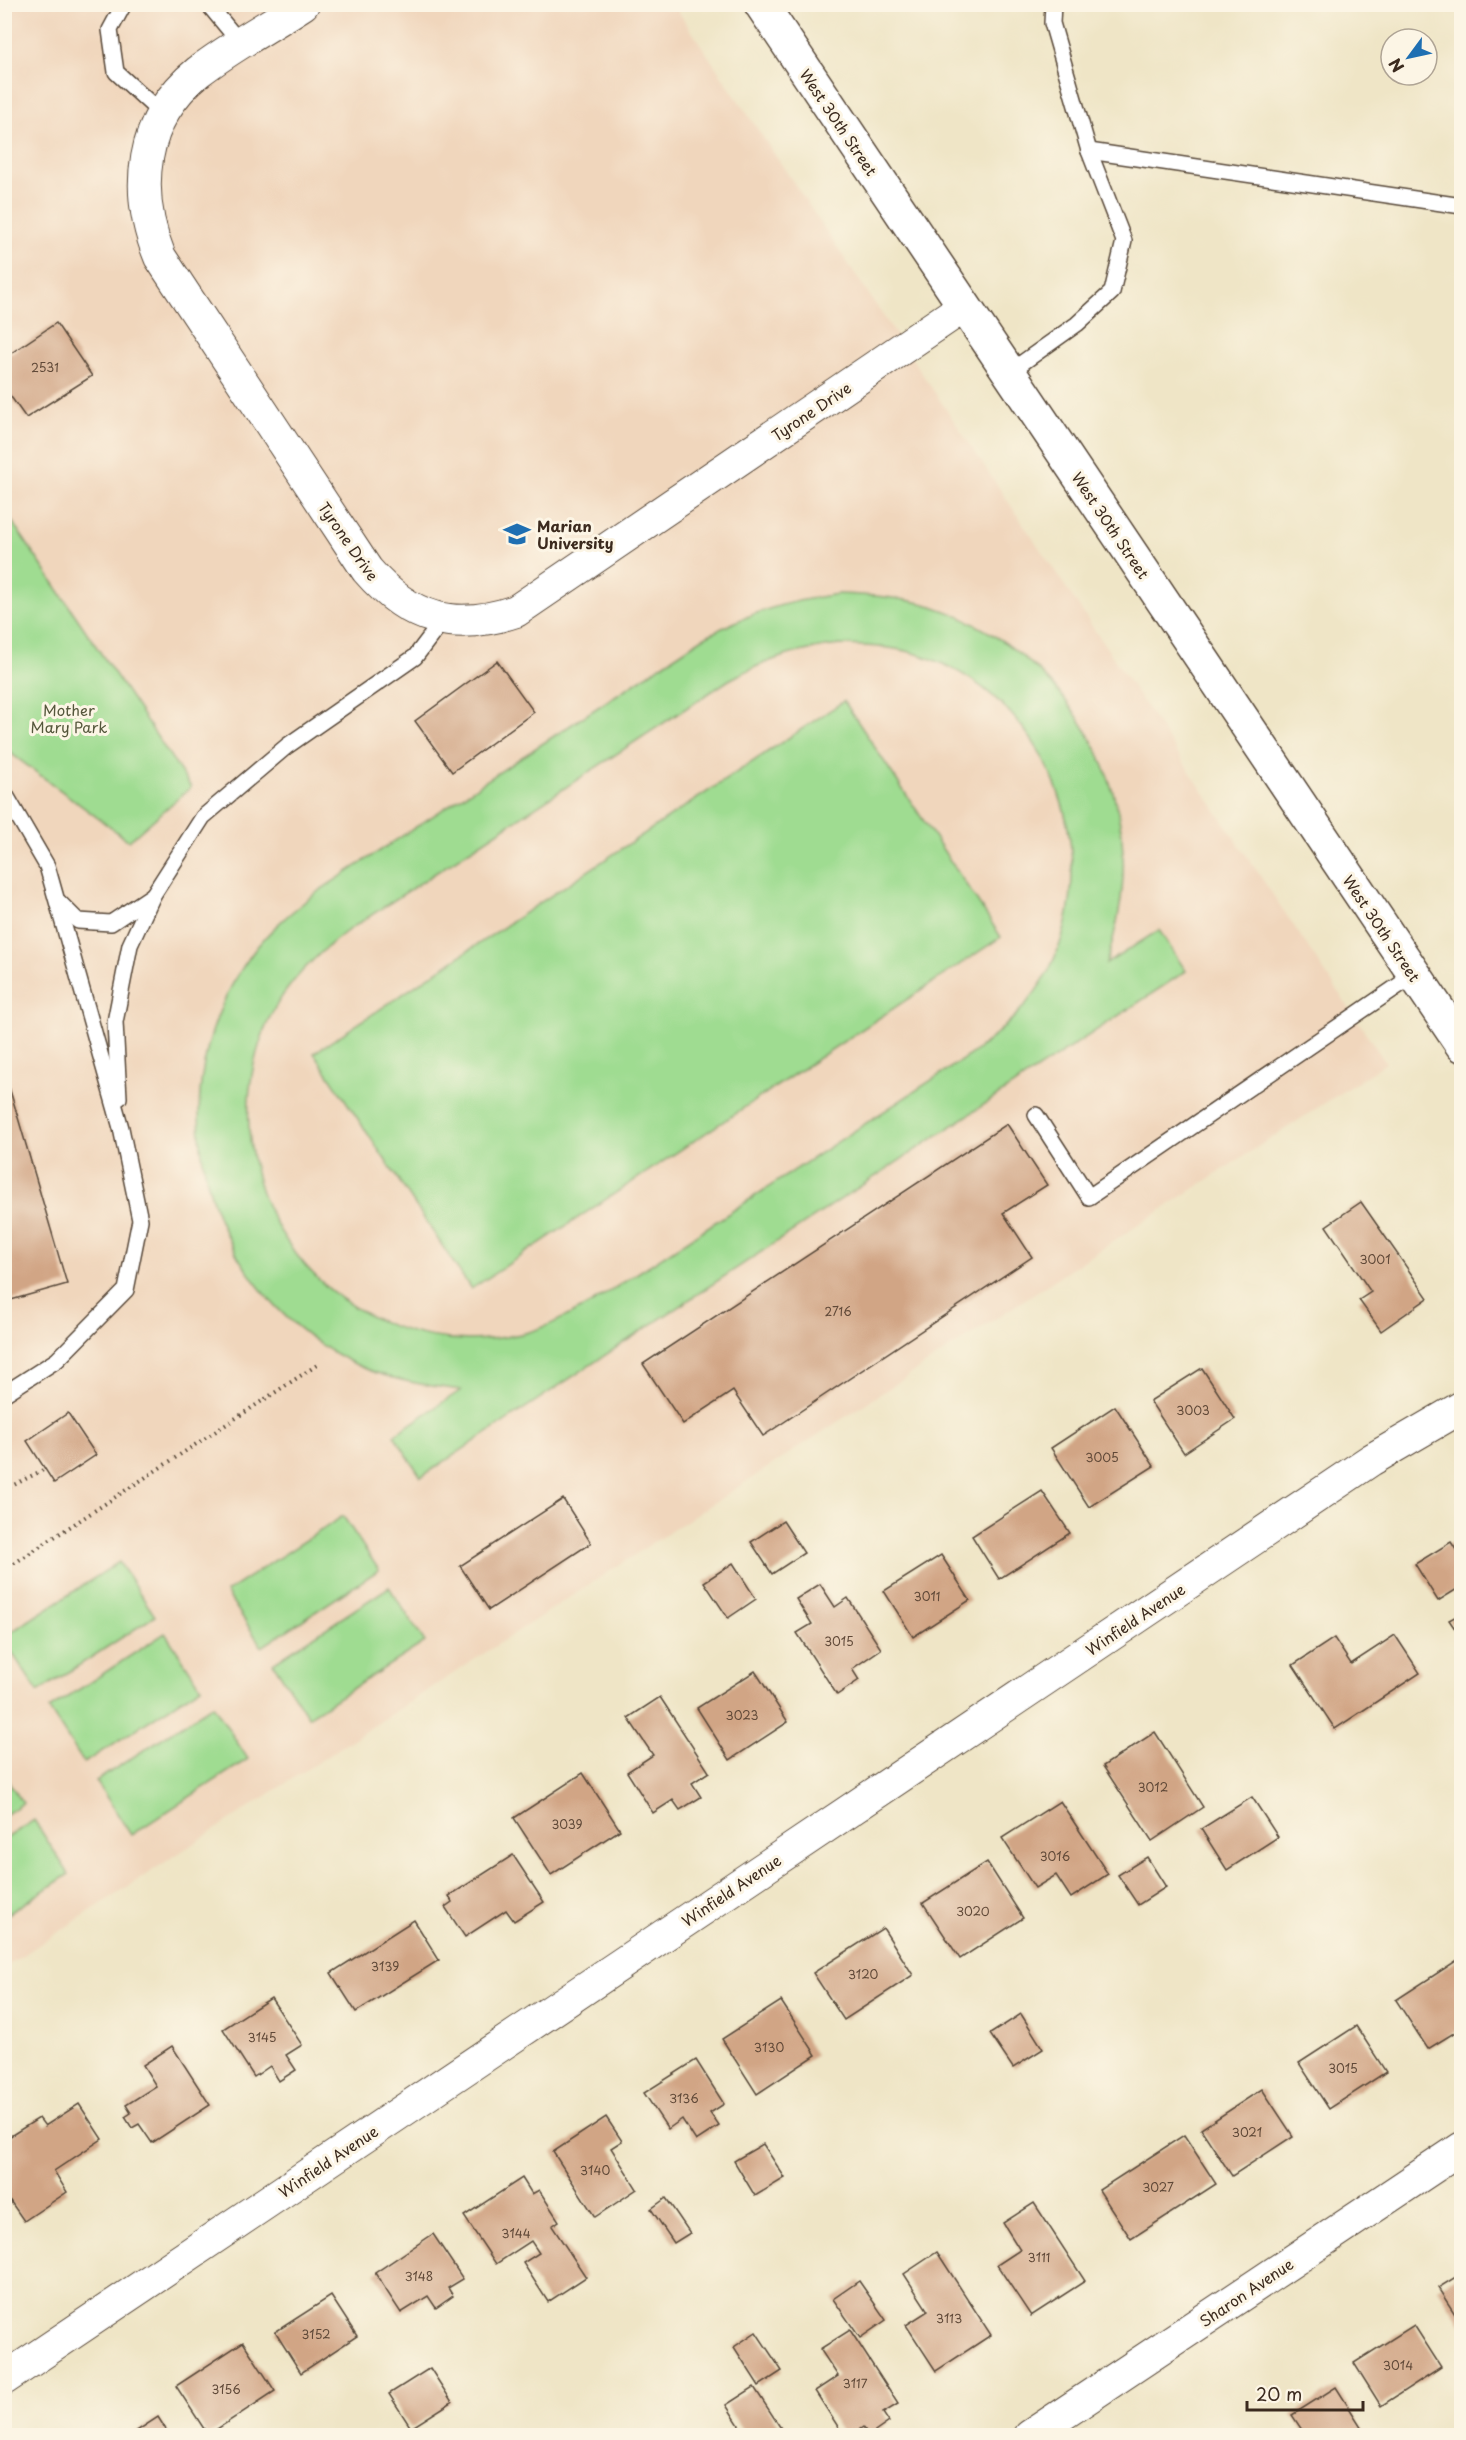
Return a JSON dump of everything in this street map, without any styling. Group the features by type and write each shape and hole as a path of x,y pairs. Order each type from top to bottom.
{"main road":[{"name":"West 30th Street","path":"761,4 1461,1045"}],"street":[{"name":"Tyrone Drive","path":"303,4 198,73 184,85 163,115 144,167 144,204 160,257 367,570 379,584 408,607 443,620 481,621 516,611 963,307"},
{"name":"Winfield Avenue","path":"4,2379 1371,1460 1461,1407"},
{"name":"Sharon Avenue","path":"1030,2436 1461,2148"}],"lane":[{"path":"124,4 110,30 116,72 163,115"},
{"path":"208,4 241,44"},
{"path":"1008,373 1077,324 1112,292 1125,241 1089,152 1052,23 1053,4"},
{"path":"1089,152 1461,206"},
{"path":"121,1128 115,1022 130,945 153,896 203,817 287,746 415,657 443,620"},
{"path":"4,792 47,866 121,1128 141,1220 126,1290 57,1360 4,1394"},
{"path":"56,900 78,921 111,923 153,896"},
{"path":"1036,1115 1089,1197 1414,975"}],"path":[{"path":"4,1570 317,1365"},
{"path":"4,1490 45,1469"}],"shaded area":[{"name":"Marian University","path":"5,5 674,5 1386,1063 5,1967"}],"green space":[{"name":"Mother Mary Park","path":"5,511 191,787 129,841 5,749"},
{"path":"838,594 873,596 909,600 932,606 970,622 1006,643 1038,670 1065,700 1088,735 1106,772 1118,812 1123,853 1123,882 1117,923 1106,964 1159,930 1186,971 421,1477 394,1435 461,1390 388,1377 360,1367 296,1326 256,1283 226,1233 207,1179 199,1122 204,1065 221,1008 258,946 283,920 320,890 703,638 768,609","holes":["840,645 908,651 962,674 1001,703 1032,740 1054,782 1068,828 1072,876 1066,924 1049,970 1034,994 1005,1026 973,1053 592,1303 549,1325 521,1334 454,1339 393,1326 340,1297 298,1256 267,1205 251,1146 251,1083 269,1019 284,993 313,960 347,931 729,680 783,656"]},
{"path":"844,701 1001,937 471,1289 314,1053"},
{"path":"343,1516 379,1570 262,1647 226,1592"},
{"path":"119,1562 155,1616 38,1692 5,1642 5,1636"},
{"path":"389,1587 425,1642 308,1717 273,1663"},
{"path":"165,1633 201,1687 84,1763 49,1709"},
{"path":"213,1705 248,1759 131,1835 96,1781"},
{"path":"4,1775 23,1803 5,1815 4,1815"},
{"path":"34,1820 69,1874 5,1916 5,1839"}],"building":[{"path":"56,323 92,376 26,418 4,387 4,358"},
{"path":"497,661 534,712 452,772 415,721"},
{"path":"4,1070 67,1284 4,1302"},
{"path":"1007,1124 1047,1185 1003,1213 1032,1257 763,1436 733,1391 683,1424 643,1364"},
{"path":"1361,1202 1428,1298 1381,1331 1359,1300 1371,1292 1326,1226"},
{"path":"1202,1368 1235,1419 1184,1453 1150,1401"},
{"path":"1115,1406 1154,1466 1089,1507 1051,1448"},
{"path":"68,1413 96,1455 54,1483 27,1441"},
{"path":"1042,1491 1070,1533 999,1579 972,1536"},
{"path":"563,1499 591,1543 489,1610 460,1566"},
{"path":"783,1521 804,1553 772,1574 751,1542"},
{"path":"1451,1542 1462,1559 1462,1586 1438,1601 1415,1564"},
{"path":"941,1555 970,1600 913,1637 884,1591"},
{"path":"733,1563 756,1599 728,1618 704,1582"},
{"path":"820,1584 835,1607 848,1598 881,1649 852,1669 859,1680 837,1695 797,1633 812,1624 796,1599"},
{"path":"1462,1613 1462,1639 1449,1620"},
{"path":"1395,1635 1420,1673 1335,1729 1293,1665 1334,1638 1351,1664"},
{"path":"755,1671 788,1722 730,1760 697,1708"},
{"path":"660,1697 709,1772 692,1783 701,1797 680,1810 673,1800 653,1813 627,1772 653,1755 628,1718"},
{"path":"1155,1732 1203,1807 1152,1841 1103,1766"},
{"path":"583,1773 620,1830 551,1875 514,1818"},
{"path":"1252,1797 1278,1837 1227,1870 1201,1829"},
{"path":"1060,1801 1108,1874 1071,1898 1056,1875 1035,1888 1002,1838"},
{"path":"513,1855 544,1902 514,1921 506,1910 465,1937 445,1907 452,1902 449,1896"},
{"path":"1147,1857 1166,1887 1138,1905 1118,1875"},
{"path":"987,1862 1023,1918 960,1959 923,1903"},
{"path":"414,1920 439,1960 356,2012 331,1973"},
{"path":"883,1928 913,1975 844,2020 813,1973"},
{"path":"1459,1959 1462,1963 1462,2028 1428,2049 1396,2000"},
{"path":"271,1998 302,2045 286,2055 296,2070 279,2081 270,2066 254,2077 223,2029"},
{"path":"781,2001 816,2055 757,2094 722,2039"},
{"path":"1021,2014 1043,2049 1013,2068 990,2034"},
{"path":"1356,2026 1386,2072 1329,2109 1299,2063"},
{"path":"172,2046 210,2105 152,2143 139,2124 132,2128 125,2117 131,2113 126,2105 156,2086 143,2065"},
{"path":"696,2060 724,2104 710,2113 719,2126 696,2141 682,2119 668,2129 644,2093"},
{"path":"1262,2089 1293,2136 1232,2176 1201,2129"},
{"path":"79,2104 102,2139 54,2171 67,2192 24,2221 4,2192 4,2140 39,2118 45,2126"},
{"path":"606,2117 622,2141 611,2148 637,2189 595,2217 553,2152"},
{"path":"1184,2135 1216,2184 1131,2239 1099,2190"},
{"path":"763,2144 785,2178 755,2196 734,2161"},
{"path":"522,2178 532,2194 539,2190 559,2221 552,2226 586,2277 548,2302 523,2263 539,2253 531,2241 496,2264 464,2216"},
{"path":"666,2198 690,2233 674,2243 651,2209"},
{"path":"1034,2203 1085,2281 1031,2316 997,2265 1020,2250 1003,2223"},
{"path":"433,2234 463,2279 448,2288 453,2296 436,2308 428,2296 401,2313 375,2273"},
{"path":"937,2252 991,2335 936,2371 906,2325 928,2311 904,2274"},
{"path":"1462,2273 1462,2325 1438,2288"},
{"path":"859,2281 886,2320 860,2338 833,2299"},
{"path":"331,2296 357,2336 301,2373 275,2332"},
{"path":"1414,2325 1441,2367 1381,2406 1354,2363"},
{"path":"850,2330 898,2404 883,2413 889,2422 869,2436 863,2427 850,2436 844,2436 815,2391 838,2376 820,2349"},
{"path":"756,2332 782,2371 759,2386 734,2347"},
{"path":"243,2342 275,2391 208,2435 176,2386"},
{"path":"430,2368 452,2402 411,2428 389,2394"},
{"path":"754,2387 786,2436 746,2436 726,2405"},
{"path":"1336,2387 1367,2436 1306,2436 1292,2415"},
{"path":"158,2417 170,2436 129,2436"}],"place":[{"name":"Marian University","path":"517,534"}]}
